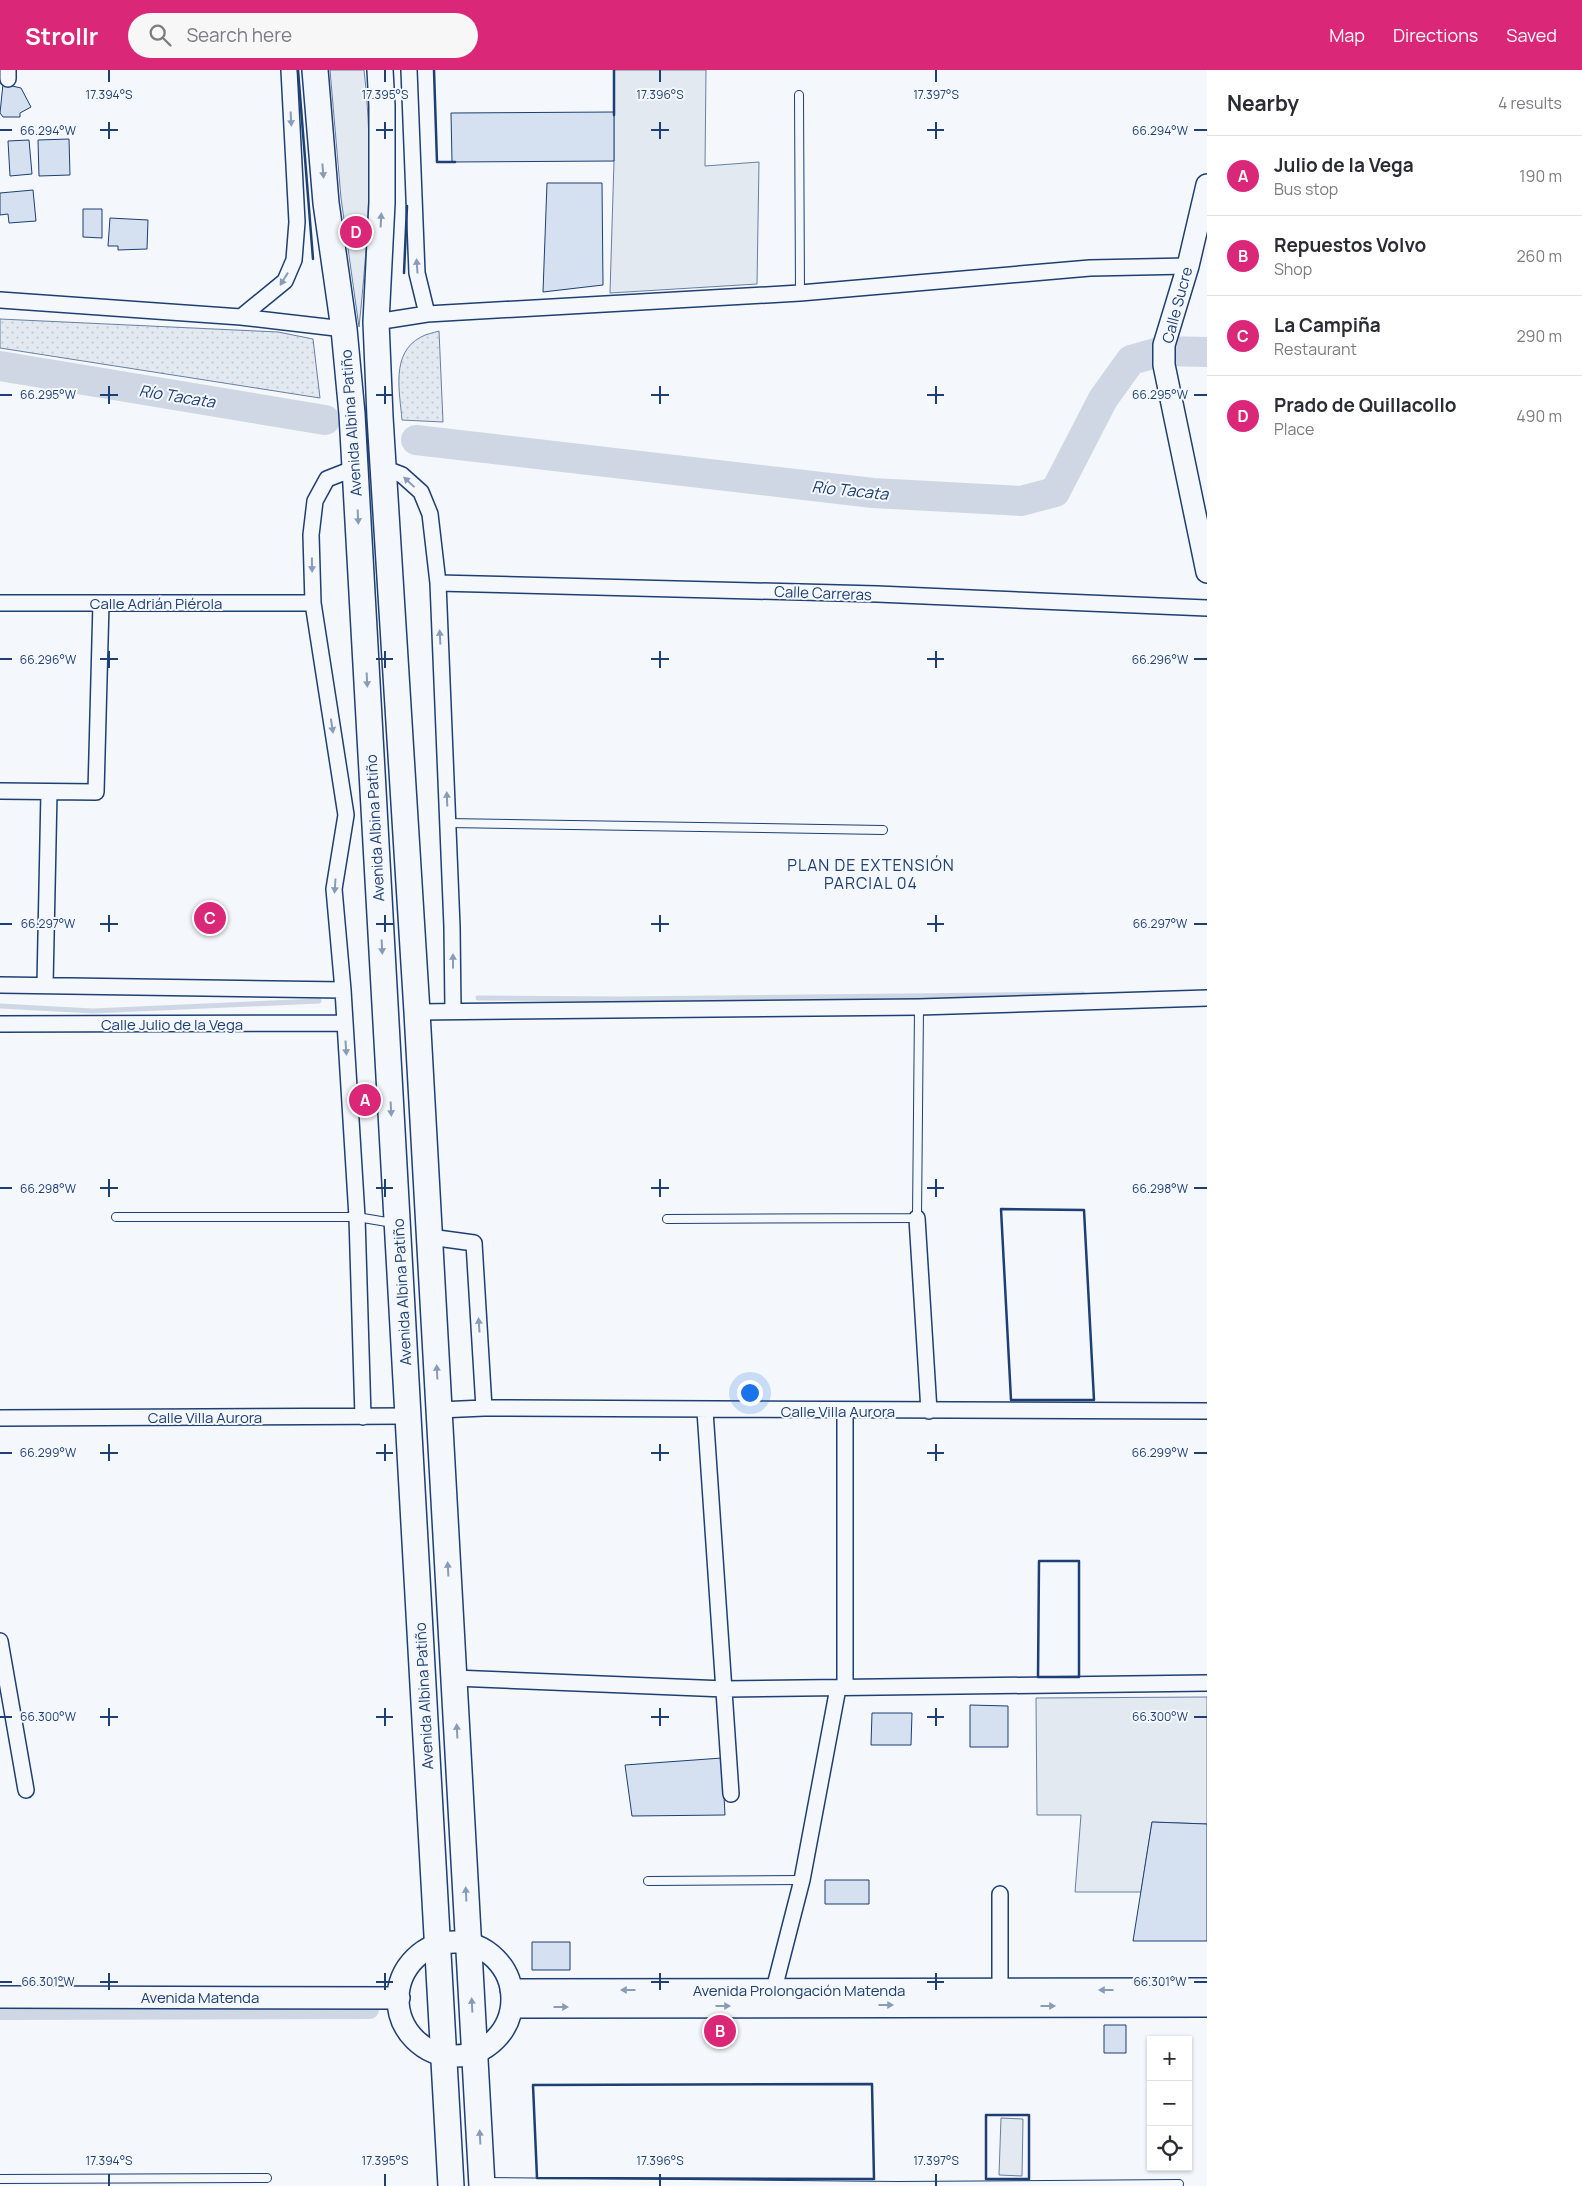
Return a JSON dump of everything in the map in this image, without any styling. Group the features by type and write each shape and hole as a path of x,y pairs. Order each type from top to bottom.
{"highway":[{"name":"Avenida Albina Patiño","path":"316,70 326,203 344,329 355,468 452,2186"},
{"name":"Avenida Albina Patiño","path":"380,70 382,203 376,322 418,1012 482,2184"}],"main road":[{"name":"Calle Sucre","path":"1207,185 1164,355 1207,572"},
{"path":"469,1942 484,1950 500,1964 509,1980 512,1999 505,2026 499,2035 475,2053 444,2054 424,2046 410,2032 401,2014 400,1985 408,1968 420,1954 446,1943 469,1942"},
{"name":"Avenida Prolongación Matenda","path":"512,1999 774,1990 1207,1989"},
{"name":"Avenida Matenda","path":"0,1997 399,1998"},
{"name":"Avenida Prolongación Matenda","path":"512,1999 1207,2006"}],"street":[{"path":"242,316 285,281 294,260 296,222 289,70"},
{"path":"409,70 417,273 427,314"},
{"path":"376,322 427,314 800,293 1090,268 1188,266"},
{"path":"0,300 242,316 344,329"},
{"path":"355,468 327,479 315,501 311,535 312,603 346,815 334,888 343,990 357,1217 363,1417"},
{"path":"384,468 402,475 421,492 430,514 438,583 452,927 453,1010"},
{"name":"Calle Carreras","path":"438,583 877,594 1207,608"},
{"name":"Calle Adrián Piérola","path":"0,603 312,603"},
{"path":"0,791 96,792 101,603"},
{"path":"45,984 49,792"},
{"path":"0,985 45,984 343,990"},
{"path":"418,1012 453,1010 919,1007 1207,998"},
{"name":"Calle Julio de la Vega","path":"0,1024 344,1023"},
{"path":"917,1218 929,1411"},
{"path":"430,1237 474,1243 484,1408"},
{"name":"Calle Villa Aurora","path":"439,1410 484,1408 705,1411 1207,1411"},
{"path":"705,1411 731,1794"},
{"path":"774,1990 802,1880 842,1688 845,1411"},
{"name":"Calle Villa Aurora","path":"0,1418 409,1416"},
{"path":"0,1641 26,1790"},
{"path":"454,1678 725,1688 1207,1683"},
{"path":"1000,1894 1000,1990"}],"lane":[{"path":"799,95 800,293"},
{"path":"448,823 884,830"},
{"path":"667,1219 917,1218 919,1007"},
{"path":"116,1217 357,1217 398,1224"},
{"path":"648,1881 802,1880"},
{"path":"0,2179 267,2178"},
{"path":"482,2184 898,2186 1179,2184"}],"shaded area":[{"path":"330,70 364,70 369,134 369,198 359,327 341,198"},
{"path":"614,70 706,70 705,166 759,162 757,284 610,293 614,161"},
{"path":"0,319 278,332 313,339 320,398 0,348"},
{"path":"439,331 443,422 402,420 399,374 405,353 411,344 421,337"},
{"path":"1207,1697 1207,1824 1152,1822 1141,1892 1075,1892 1081,1815 1037,1815 1036,1698"},
{"path":"1001,2118 1023,2119 1022,2176 999,2175"}],"building":[{"path":"3,84 21,88 31,107 20,113 20,117 3,117 0,113"},
{"path":"614,112 614,161 452,162 451,113"},
{"path":"69,139 70,175 39,176 38,140"},
{"path":"29,140 32,174 10,176 8,141"},
{"path":"547,183 602,183 603,285 543,292"},
{"path":"33,190 36,221 9,223 8,214 0,215 0,193"},
{"path":"83,209 102,209 102,238 83,237"},
{"path":"110,218 148,220 147,249 118,250 118,246 108,246"},
{"path":"970,1705 1008,1706 1008,1747 970,1747"},
{"path":"872,1713 912,1713 911,1745 871,1745"},
{"path":"722,1758 725,1815 632,1816 625,1765"},
{"path":"1152,1822 1207,1824 1207,1941 1133,1941"},
{"path":"825,1880 869,1880 869,1904 825,1904"},
{"path":"532,1942 570,1942 570,1970 532,1970"},
{"path":"1104,2025 1126,2025 1126,2053 1104,2053"}],"waterway":[{"name":"Río Tacata","path":"416,440 873,493 1021,501 1055,492 1103,399 1131,360 1163,351 1207,352"},
{"name":"Río Tacata","path":"0,366 325,420"},
{"path":"478,998 621,999 1083,994"},
{"path":"0,1006 93,1011 319,1001"},
{"path":"0,2011 370,2010"}],"wall":[{"path":"298,70 313,259"},
{"path":"434,70 437,162 455,162"},
{"path":"614,70 614,115"},
{"path":"404,273 407,206"},
{"path":"1001,1209 1084,1210 1094,1400 1011,1400 1001,1209"},
{"path":"1039,1561 1079,1561 1079,1677 1038,1677 1039,1561"},
{"path":"872,2084 874,2179 537,2178 533,2085 872,2084"},
{"path":"986,2115 1029,2115 1029,2179 986,2179 986,2115"}],"place":[{"name":"Prado de Quillacollo","path":"356,232"},
{"name":"La Campiña","path":"210,918"},
{"name":"Julio de la Vega","path":"365,1100"},
{"name":"Repuestos Volvo","path":"720,2031"}],"district":[{"name":"PLAN DE EXTENSIÓN PARCIAL 04","path":"871,874"}]}
